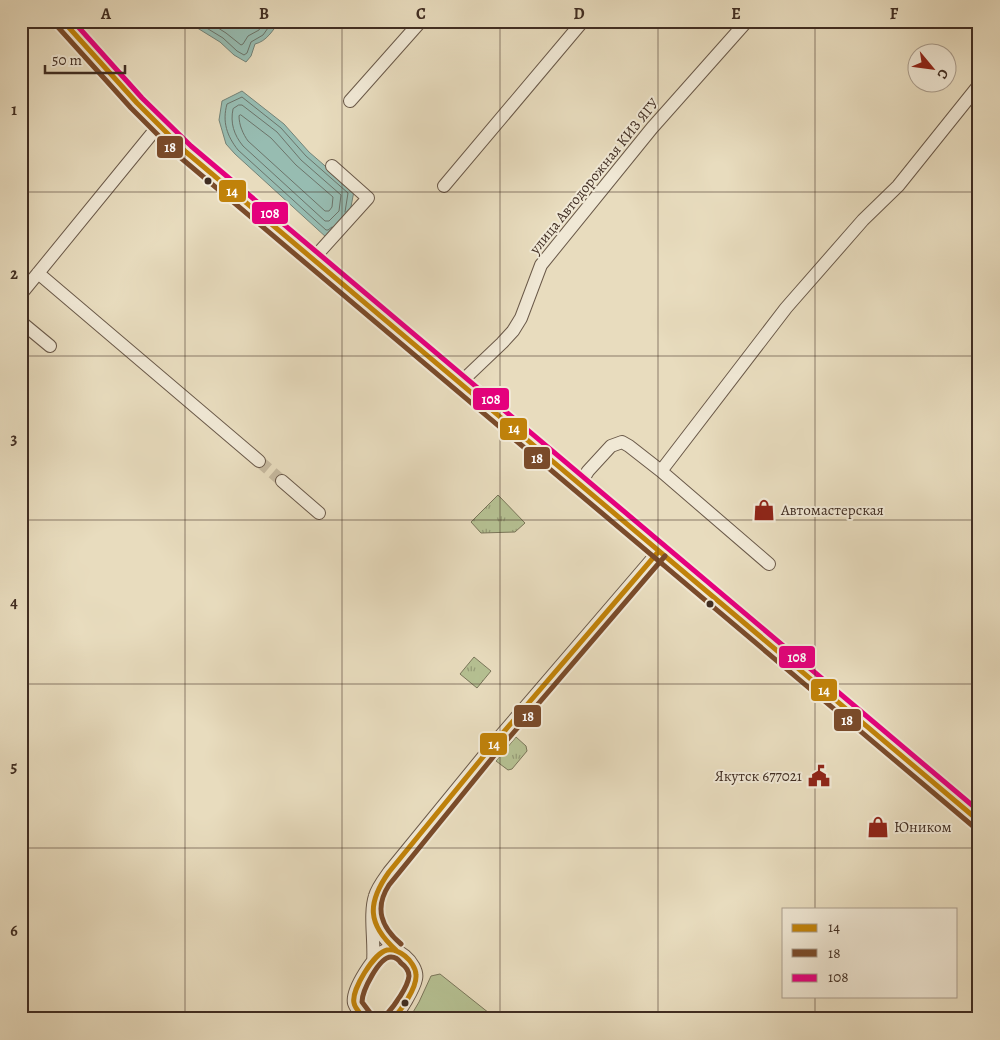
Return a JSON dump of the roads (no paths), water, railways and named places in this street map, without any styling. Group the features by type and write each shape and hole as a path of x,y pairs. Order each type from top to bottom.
{"main road":[{"path":"63,21 159,126 191,156 979,821"}],"street":[{"path":"350,101 421,21"},
{"path":"444,186 583,21"},
{"name":"улица Автодорожная КИЗ ЯГУ","path":"460,383 512,331 520,318 541,265 652,128 748,21"},
{"path":"661,471 786,308 863,220 898,186 979,85"},
{"path":"21,294 159,126"},
{"path":"313,260 368,198 332,166"},
{"path":"38,272 259,462"},
{"path":"21,322 50,346"},
{"path":"580,484 588,471 611,446 622,442 661,471 769,564"},
{"path":"282,481 319,513"},
{"path":"373,963 373,907 375,894 388,872 659,551"},
{"path":"373,916 382,936 396,950 408,958 414,967 416,978 406,1000 393,1019"},
{"path":"365,1019 354,1004 354,996 358,985 379,954 385,950 396,950"}],"water":[{"path":"186,21 280,21 266,38 255,44 251,56 246,62 234,55 220,42"},
{"path":"242,91 284,124 309,152 354,191 349,217 327,238 226,144 219,120 222,101"}],"tunnel":[{"path":"259,461 282,481"}],"place":[{"name":"Автомастерская","path":"764,510"},
{"name":"Якутск 677021","path":"819,776"},
{"name":"Юником","path":"878,827"}]}
